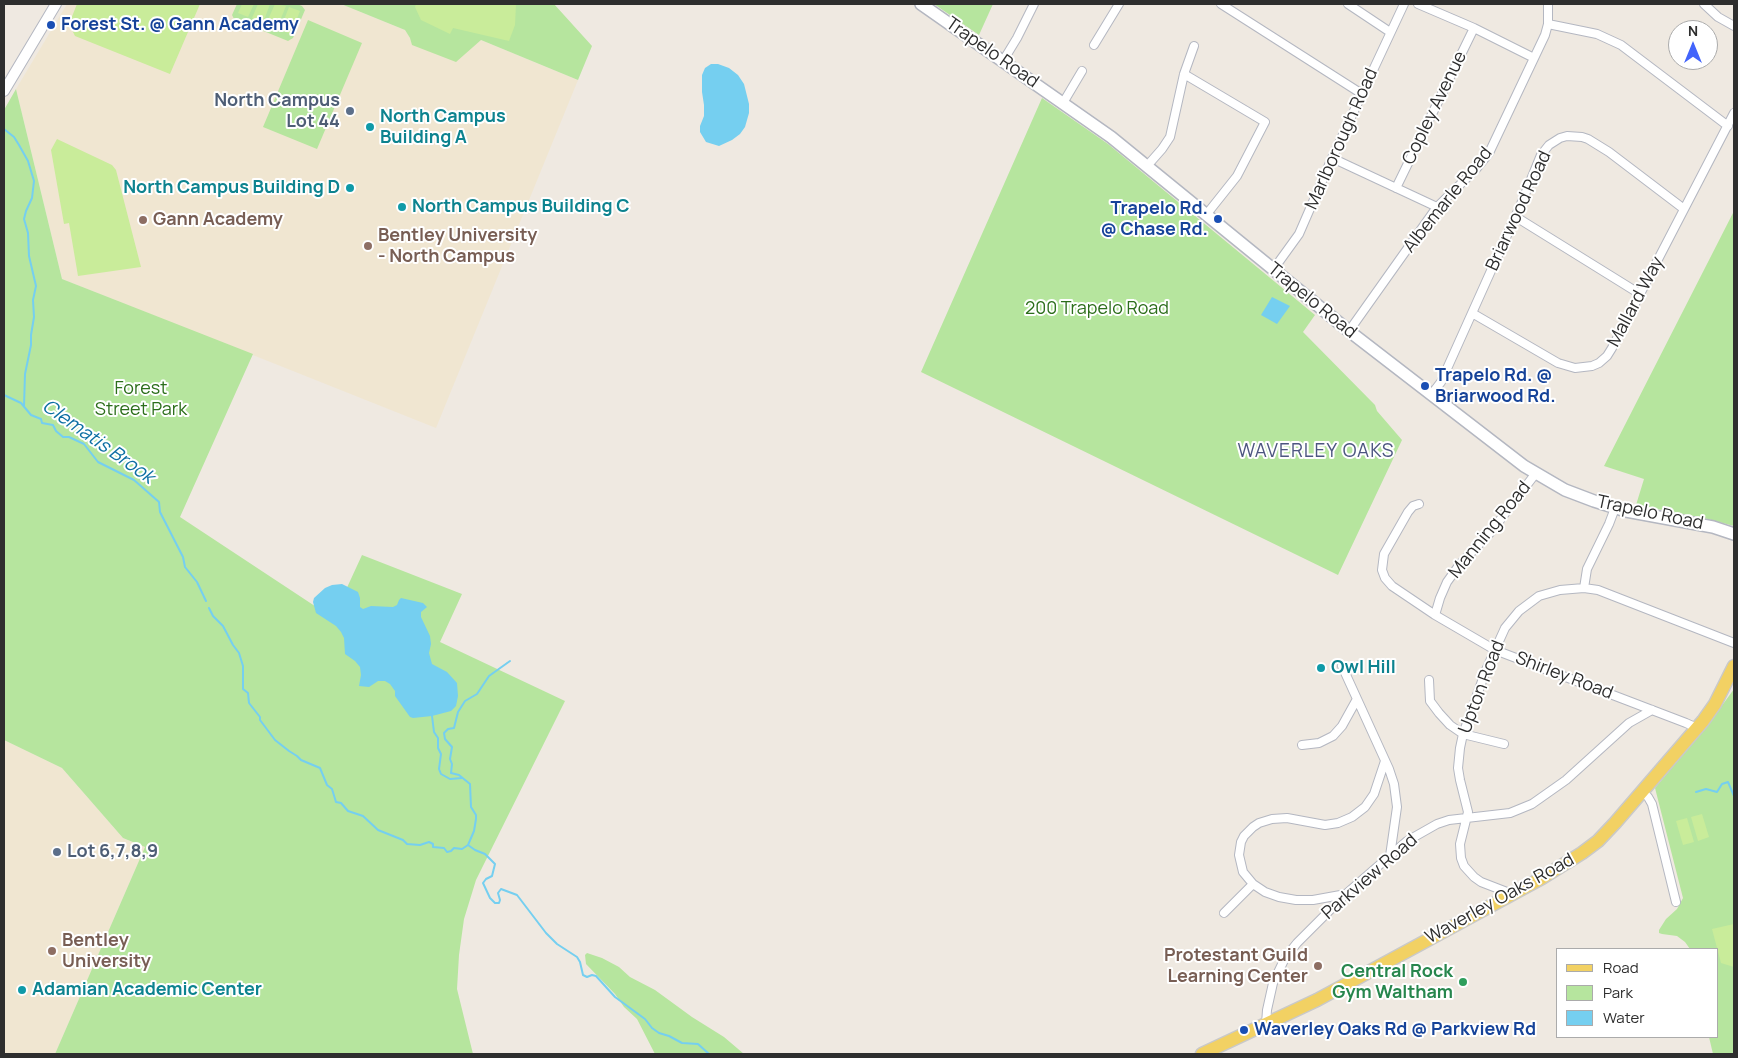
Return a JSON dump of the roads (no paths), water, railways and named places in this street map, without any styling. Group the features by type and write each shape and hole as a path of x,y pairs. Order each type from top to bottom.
{"main road":[{"name":"Trapelo Road","path":"920,4 1102,130 1349,331 1507,453 1536,473 1574,494 1615,508 1704,525 1734,534"},
{"name":"Waverley Oaks Road","path":"1202,1054 1317,1000 1512,894 1582,853 1598,841 1643,792 1696,728 1715,704 1734,666"}],"street":[{"path":"4,91 56,4"},
{"path":"1003,60 1017,38 1034,4"},
{"path":"1094,45 1119,4"},
{"path":"1221,4 1362,94"},
{"path":"1348,4 1390,32"},
{"name":"Marlborough Road","path":"1273,270 1299,234 1332,158 1404,4"},
{"path":"1418,4 1474,28 1534,58"},
{"name":"Albemarle Road","path":"1349,331 1437,207 1476,169 1489,153 1545,36 1548,24 1548,4"},
{"path":"1704,4 1718,17 1734,26"},
{"path":"1548,24 1597,34 1621,45 1728,126"},
{"name":"Copley Avenue","path":"1396,188 1474,28"},
{"path":"1147,166 1170,137 1184,74 1194,46"},
{"path":"1063,103 1082,71"},
{"path":"1184,74 1265,122 1237,176 1206,215"},
{"name":"Mallard Way","path":"1472,313 1558,363 1574,368 1583,368 1599,363 1607,356 1734,113"},
{"name":"Briarwood Road","path":"1431,395 1441,382 1516,216 1541,155 1549,145 1567,136 1582,136 1594,142 1684,209"},
{"path":"1332,158 1437,207"},
{"path":"1516,216 1640,294"},
{"name":"Manning Road","path":"1435,615 1447,582 1460,564 1490,533 1536,473"},
{"name":"Shirley Road","path":"1419,504 1413,506 1408,512 1387,547 1382,570 1385,578 1392,586 1435,615 1495,650 1696,728"},
{"path":"1615,508 1610,524 1587,569 1584,588 1598,590 1734,643"},
{"name":"Upton Road","path":"1512,894 1481,882 1468,872 1461,858 1460,844 1468,806 1458,768 1463,734 1495,650 1505,628 1514,616 1532,601 1553,592 1584,588"},
{"path":"1342,666 1392,776 1396,795 1396,821 1390,856"},
{"path":"1429,680 1429,695 1434,707 1444,720 1463,734 1504,744"},
{"path":"1302,745 1319,743 1332,736 1342,726 1357,699"},
{"name":"Parkview Road","path":"1266,1024 1273,983 1285,958 1296,943 1346,894 1407,841 1437,824 1467,817 1510,813 1532,804 1566,780 1629,723 1652,710"},
{"path":"1346,894 1313,900 1296,900 1272,894 1253,884 1243,872 1239,855 1241,842 1248,831 1259,823 1272,819 1287,818 1325,825 1338,823 1352,817 1370,801 1378,786 1385,761"},
{"path":"1643,792 1652,804 1676,902"},
{"path":"1224,913 1253,884"}],"water":[{"path":"711,64 718,64 729,68 738,75 744,84 749,104 749,113 745,127 740,134 719,146 706,142 700,132 704,116 702,75 705,68"},
{"path":"1272,297 1290,306 1277,324 1261,315"},
{"path":"342,584 358,592 360,607 363,609 371,606 393,607 397,605 401,598 423,603 427,607 421,612 421,617 430,636 429,653 432,664 447,672 457,683 458,696 456,706 451,711 413,718 410,717 395,696 395,691 390,684 385,681 378,681 369,687 359,686 360,667 345,654 344,638 341,632 336,626 316,613 313,602 314,598 325,588"}],"waterway":[{"path":"4,129 14,137 19,145 28,161 34,181 32,198 24,219 28,233 29,256 36,286 33,300 34,317 31,345 25,374 24,406"},
{"name":"Clematis Brook","path":"4,395 21,403 31,415 41,419 42,423 53,425 56,431 63,437 69,437 84,444 98,462 134,480 159,502 160,512 183,557 185,567 197,582 206,601"},
{"name":"Clematis Brook","path":"209,608 213,616 223,626 239,653 243,666 243,689 248,693 249,703 260,717 260,720 275,740 301,760 320,768 327,785 332,789 336,802 341,803 348,811 363,816 378,830 403,840 407,844 420,845 429,842 433,844 433,847 444,848 447,852 454,848 462,849 468,845 485,854 495,864 492,876 483,883 490,898 495,903 499,903 498,893 501,889 517,895 546,933 557,944 577,957 583,975 587,977 596,976 615,997 645,1019 659,1033 682,1043 698,1044 709,1054"},
{"path":"468,845 474,831 476,819 476,815 471,807 470,784 459,775 451,773 452,764 450,759 452,747 445,739 444,733 448,729 454,728 458,712 465,701 477,694 489,676 510,661"},
{"path":"432,716 434,732 438,738 438,748 441,754 439,769 441,774 450,779 462,778"},
{"path":"1696,792 1706,789 1717,792 1722,784 1728,782 1734,796"}],"place":[{"name":"Forest St. @ Gann Academy","path":"51,25"},
{"name":"North Campus Lot 44","path":"350,111"},
{"name":"North Campus Building A","path":"370,127"},
{"name":"North Campus Building D","path":"350,188"},
{"name":"North Campus Building C","path":"402,207"},
{"name":"Trapelo Rd. @ Chase Rd.","path":"1218,219"},
{"name":"Gann Academy","path":"143,220"},
{"name":"Bentley University - North Campus","path":"368,246"},
{"name":"Trapelo Rd. @ Briarwood Rd.","path":"1425,386"},
{"name":"Owl Hill","path":"1321,668"},
{"name":"Lot 6,7,8,9","path":"57,852"},
{"name":"Bentley University","path":"52,951"},
{"name":"Protestant Guild Learning Center","path":"1318,966"},
{"name":"Central Rock Gym Waltham","path":"1463,982"},
{"name":"Adamian Academic Center","path":"22,990"},
{"name":"Waverley Oaks Rd @ Parkview Rd","path":"1244,1030"}],"district":[{"name":"WAVERLEY OAKS","path":"1316,452"}],"park label":[{"name":"200 Trapelo Road","path":"1097,309"},
{"name":"Forest Street Park","path":"141,399"}]}
